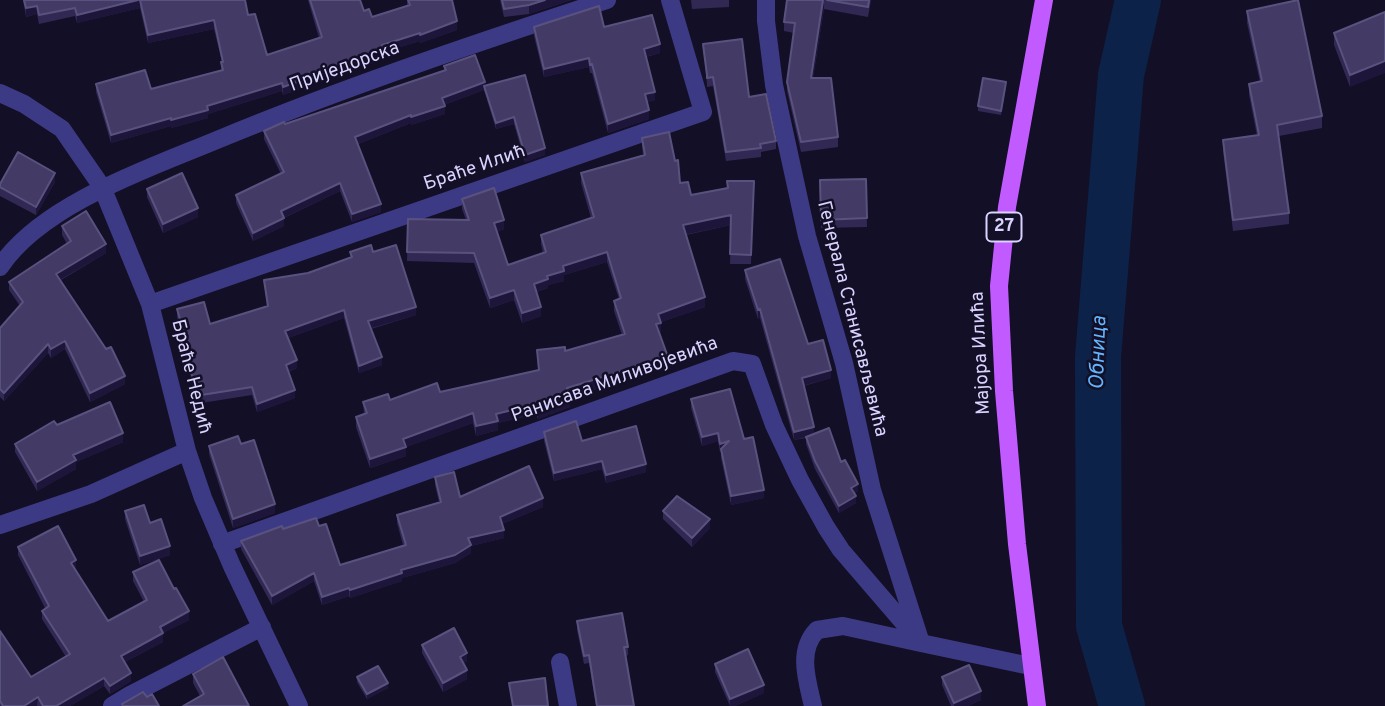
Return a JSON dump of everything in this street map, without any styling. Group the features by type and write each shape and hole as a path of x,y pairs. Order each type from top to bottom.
{"main road":[{"name":"Мајора Илића","path":"1037,706 1030,666 1005,404 999,286 1007,207 1044,0"}],"street":[{"name":"Приједорска","path":"0,267 20,243 102,187 282,114 462,47 607,0"},
{"name":"Браће Илић","path":"150,304 704,112 670,0"},
{"name":"Генерала Станисављевића","path":"766,0 774,85 807,236 844,363 873,490 921,643"},
{"name":"Браће Недић","path":"0,93 50,120 62,130 102,187 150,304 187,451 222,544 299,706"},
{"name":"Ранисава Миливојевића","path":"222,544 733,361 743,361 752,364 774,425 795,469 841,550 921,643"},
{"path":"0,524 91,494 187,451"},
{"path":"813,706 804,656 809,638 817,629 843,626 1030,666"},
{"path":"112,706 262,627"},
{"path":"560,662 568,706"}],"building":[{"path":"24,0 138,0 77,15 75,8 39,15 37,6 26,8"},
{"path":"140,0 245,0 248,15 255,14 267,55 322,37 310,0 360,0 364,11 369,9 372,17 410,5 408,0 452,0 457,21 382,45 384,51 283,87 282,83 207,106 208,110 111,135 96,84 145,70 151,89 223,70 214,20 148,35"},
{"path":"502,0 545,0 504,9"},
{"path":"787,0 823,0 811,78 831,78 838,137 801,142 787,82 795,23 784,22"},
{"path":"827,0 869,0 868,7"},
{"path":"1298,0 1322,116 1277,125 1289,213 1233,220 1223,140 1259,135 1249,84 1262,81 1247,11"},
{"path":"599,6 604,27 652,15 660,44 644,49 655,92 645,94 649,110 608,124 589,58 544,69 534,27"},
{"path":"1385,12 1385,61 1350,75 1334,33"},
{"path":"742,39 749,97 766,94 776,141 760,144 761,148 726,152 713,77 707,78 703,44"},
{"path":"475,55 485,82 442,98 445,106 411,115 355,137 381,204 352,214 340,183 281,211 284,218 253,233 236,195 284,172 264,131 284,122 285,124 446,70 444,66"},
{"path":"525,75 545,148 525,155 514,117 496,123 484,86"},
{"path":"983,78 1006,82 1001,111 978,106"},
{"path":"669,132 675,161 678,160 680,183 688,182 691,195 728,188 727,181 754,181 751,255 730,254 731,215 683,225 705,297 658,314 661,323 656,324 668,357 567,388 570,398 538,409 536,404 496,414 498,421 476,426 473,413 403,439 406,447 370,459 356,417 367,413 363,402 388,394 390,400 437,383 440,392 539,370 537,350 565,347 565,351 625,334 614,301 621,298 607,252 563,266 564,271 547,276 548,279 534,284 541,307 522,313 514,290 490,298 474,253 407,252 408,219 469,220 462,199 494,188 504,220 494,223 508,265 546,252 541,235 594,217 581,173 645,155 642,138"},
{"path":"18,152 55,173 36,207 0,187"},
{"path":"182,173 198,208 163,224 147,189"},
{"path":"866,179 867,218 821,220 820,180"},
{"path":"86,211 106,244 56,274 106,349 111,347 125,376 90,393 65,341 51,349 48,344 4,393 0,389 0,328 23,302 9,282 71,241 62,226"},
{"path":"371,245 373,252 396,245 416,307 368,321 382,357 359,366 344,310 285,331 297,360 286,365 295,390 257,404 252,387 195,396 187,343 177,309 204,302 210,324 268,306 264,280 308,273 352,257 350,252"},
{"path":"780,259 808,344 823,340 831,370 802,378 814,427 794,432 760,309 758,310 745,270"},
{"path":"730,389 744,439 753,437 764,490 731,496 721,449 729,441 720,444 718,433 702,437 691,399"},
{"path":"110,402 123,433 73,455 76,460 37,482 15,444 54,421 57,425"},
{"path":"576,421 582,441 636,426 646,464 606,475 602,461 554,473 544,432"},
{"path":"829,428 841,462 845,460 858,484 851,488 856,496 839,506 815,461 806,437"},
{"path":"238,436 241,444 254,440 275,504 233,519 209,446"},
{"path":"529,466 543,498 500,517 504,530 468,538 471,545 455,555 401,570 402,573 350,590 349,588 322,597 314,573 272,596 241,541 282,526 283,529 316,518 319,526 326,524 340,565 406,545 397,515 441,502 435,477 454,472 460,497"},
{"path":"677,496 710,519 692,538 663,511"},
{"path":"144,505 150,523 161,519 170,546 140,556 125,511"},
{"path":"58,526 76,560 71,563 108,621 147,600 133,572 159,560 189,611 160,627 163,633 121,656 131,673 110,686 104,678 56,706 43,706 38,697 24,706 3,706 0,701 0,631 31,677 70,654 42,611 49,606 18,547"},
{"path":"622,613 628,647 624,647 634,706 597,706 589,655 584,656 577,621"},
{"path":"454,628 467,653 460,657 467,670 443,683 422,645"},
{"path":"748,649 764,685 730,699 715,664"},
{"path":"223,657 249,706 183,706 204,694 193,674"},
{"path":"969,665 981,691 954,703 942,677"},
{"path":"378,666 388,683 367,694 357,677"},
{"path":"545,678 548,706 513,706 509,683"},
{"path":"143,692 147,697 152,694 159,706 123,706 122,704"}],"waterway":[{"name":"Обница","path":"1122,706 1099,626 1098,357 1121,75 1138,0"}]}
